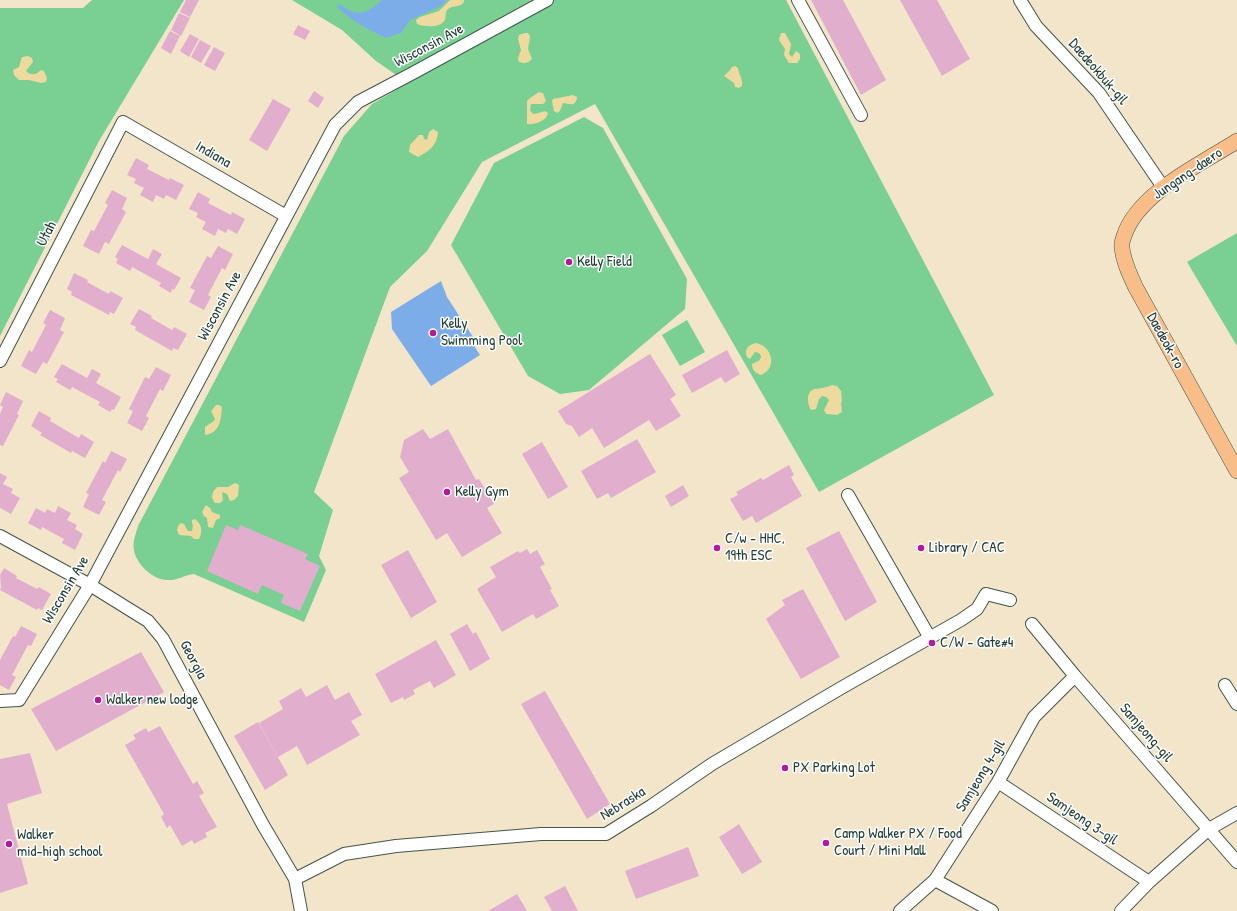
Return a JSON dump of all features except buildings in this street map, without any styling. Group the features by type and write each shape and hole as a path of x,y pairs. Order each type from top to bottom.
{"main road":[{"name":"Jungang-daero","path":"1140,209 1163,187 1237,141"},
{"name":"Daedeok-ro","path":"1140,209 1128,226 1121,246 1125,263 1136,288 1237,471"}],"street":[{"name":"Wisconsin Ave","path":"0,701 19,700 90,585 335,125 358,102 547,0"},
{"path":"798,0 861,115"},
{"name":"Daedeokbuk-gil","path":"1020,0 1036,26 1100,93 1163,187"},
{"name":"Indiana","path":"123,122 286,216"},
{"name":"Utah","path":"0,361 123,122"},
{"path":"848,495 930,638"},
{"name":"Georgia","path":"0,536 90,585 148,621 163,638 263,825 295,879 301,911"},
{"name":"Nebraska","path":"295,879 344,854 396,846 541,834 606,834 712,764 840,688 962,620 977,609 986,594 1010,600"},
{"name":"Samjeong-gil","path":"1032,624 1075,676 1237,862"},
{"name":"Samjeong 4-gil","path":"900,911 935,880 998,782 1034,718 1075,676"},
{"path":"1225,685 1237,704"},
{"name":"Samjeong 3-gil","path":"998,782 1149,882"},
{"path":"1121,911 1149,882 1209,829 1237,813"},
{"path":"935,880 992,911"}],"green space":[{"path":"92,0 184,0 99,141 0,336 0,8 83,8"},
{"path":"292,0 786,0 994,395 819,492 595,104 482,162 427,251 390,287 314,492 333,510 319,556 326,570 304,622 194,574 170,580 156,577 142,566 135,555 134,538 138,526 344,136 372,104 408,83 376,61 342,30"},
{"name":"Kelly Field","path":"584,117 603,128 687,279 685,309 589,390 560,394 528,376 451,245 494,163"},
{"path":"1237,233 1237,346 1187,262"},
{"path":"687,320 705,352 680,366 662,335"}],"sand":[{"path":"450,0 464,0 464,2 461,5 448,9 445,20 439,25 424,26 417,24 416,20 420,17 439,11"},
{"path":"528,33 530,37 528,49 532,59 523,63 519,62 518,58 521,50 518,39 519,35"},
{"path":"781,33 785,33 791,44 789,54 792,57 796,51 800,54 800,59 797,63 789,63 784,55 785,49 779,40"},
{"path":"28,56 32,58 33,62 26,71 30,74 34,74 41,70 44,71 47,78 46,82 41,83 29,80 19,80 14,75 13,70 19,67 22,57"},
{"path":"735,66 738,68 742,81 742,86 739,88 735,87 734,83 724,76 732,67"},
{"path":"539,92 543,93 546,101 543,104 531,104 530,110 535,114 545,111 548,113 547,116 540,122 527,124 527,101"},
{"path":"573,95 577,97 574,104 563,103 560,111 557,113 554,111 553,99"},
{"path":"433,129 438,132 436,141 432,148 418,157 409,152 410,145 419,135 423,135 424,139 427,140 429,132"},
{"path":"756,343 766,348 771,358 770,367 761,375 754,371 752,366 752,364 760,360 761,356 759,353 755,352 750,359 746,354 747,348"},
{"path":"832,385 837,386 841,391 842,412 837,415 826,414 824,410 829,400 822,396 819,399 816,409 811,410 808,401 810,392 815,389"},
{"path":"216,405 222,407 219,425 214,432 205,435 205,427 215,419 211,411"},
{"path":"235,483 239,485 238,496 234,500 230,501 227,494 222,492 223,500 220,503 215,503 212,498 213,492 217,487 228,487"},
{"path":"206,505 212,512 220,515 220,518 216,520 213,528 208,527 207,518 202,512"},
{"path":"195,519 201,528 199,539 194,539 191,536 179,535 177,530 181,523 184,524 188,531 192,531 192,520"}],"water":[{"path":"381,0 447,0 441,6 410,20 401,33 386,38 354,21 337,7 339,4 347,10 361,13 376,6"},
{"name":"Kelly Swimming Pool","path":"441,281 447,297 473,337 471,341 480,355 431,386 392,329 391,312"}],"place":[{"name":"Kelly Field","path":"569,262"},
{"name":"Kelly Swimming Pool","path":"433,333"},
{"name":"Kelly Gym","path":"447,492"},
{"name":"C/w - HHC, 19th ESC","path":"717,548"},
{"name":"Library / CAC","path":"921,548"},
{"name":"C/W - Gate#4","path":"932,643"},
{"name":"Walker new lodge","path":"98,700"},
{"name":"PX Parking Lot","path":"785,768"},
{"name":"Camp Walker PX / Food Court / Mini Mall","path":"826,843"},
{"name":"Walker mid-high school","path":"9,844"}]}
